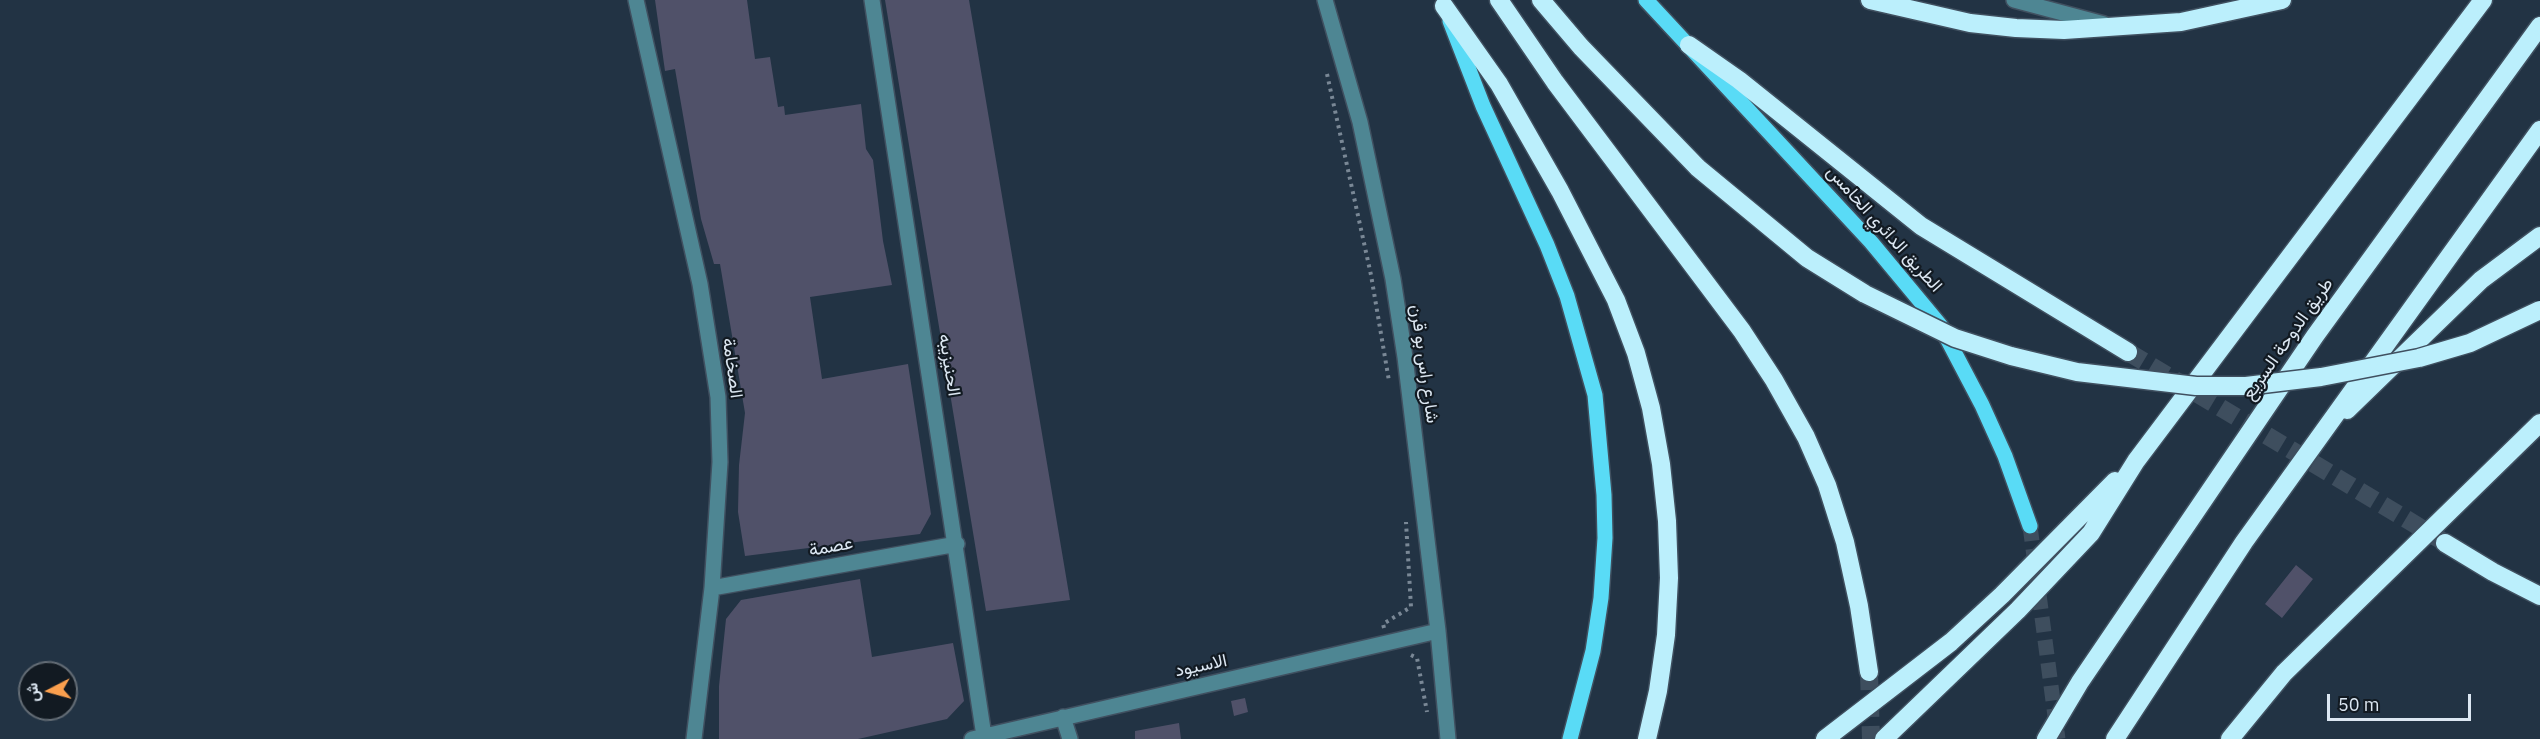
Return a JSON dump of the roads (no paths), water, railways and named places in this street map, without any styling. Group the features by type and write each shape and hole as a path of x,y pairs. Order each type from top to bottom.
{"highway":[{"path":"1499,0 1555,81 1742,331 1774,380 1806,437 1827,485 1845,542 1859,606 1869,672"},
{"path":"1541,0 1581,47 1698,168 1807,258 1864,294 1955,338 2011,356 2077,372 2196,386 2246,386 2321,376 2419,358 2470,343 2540,310"},
{"path":"1870,0 1970,23 2064,30 2181,22 2282,0"},
{"path":"1884,739 2018,610 2091,533 2136,461 2483,0"},
{"path":"1443,3 1492,74 1560,191 1616,300 1636,353 1655,431 1667,521 1669,578 1666,635 1658,692 1647,739"},
{"name":"طريق الدوحة السريع","path":"2046,739 2080,682 2315,336 2540,26"},
{"path":"1689,45 1739,80 1921,226 2128,352"},
{"path":"2115,739 2244,542 2540,130"},
{"path":"2316,440 2481,280 2540,236"},
{"path":"2230,739 2284,673 2540,423"},
{"path":"1825,739 1951,642 2002,595 2075,519 2136,461"},
{"path":"2445,543 2493,572 2540,596"}],"main road":[{"name":"الطريق الدائري الخامس","path":"1646,0 1871,242 1940,325 1982,405 2005,456 2030,526"},
{"path":"1443,3 1483,106 1568,296 1594,395 1604,495 1605,538 1601,598 1593,651 1570,739"}],"street":[{"name":"الحنيزيبه","path":"872,0 957,544 978,738"},
{"name":"شارع راس بو قرن","path":"1325,0 1360,122 1393,279 1405,357 1438,631 1448,739"},
{"path":"2014,0 2116,28"},
{"name":"الصخامة","path":"635,3 700,284 718,397 720,462 712,588 694,739"},
{"name":"عصمة","path":"712,588 957,544"},
{"name":"الاسيود","path":"978,738 1438,631"},
{"path":"1063,717 1070,739"}],"tunnel":[{"path":"2128,352 2441,540"},
{"path":"2030,526 2058,739"},
{"path":"1869,672 1871,739"}]}
